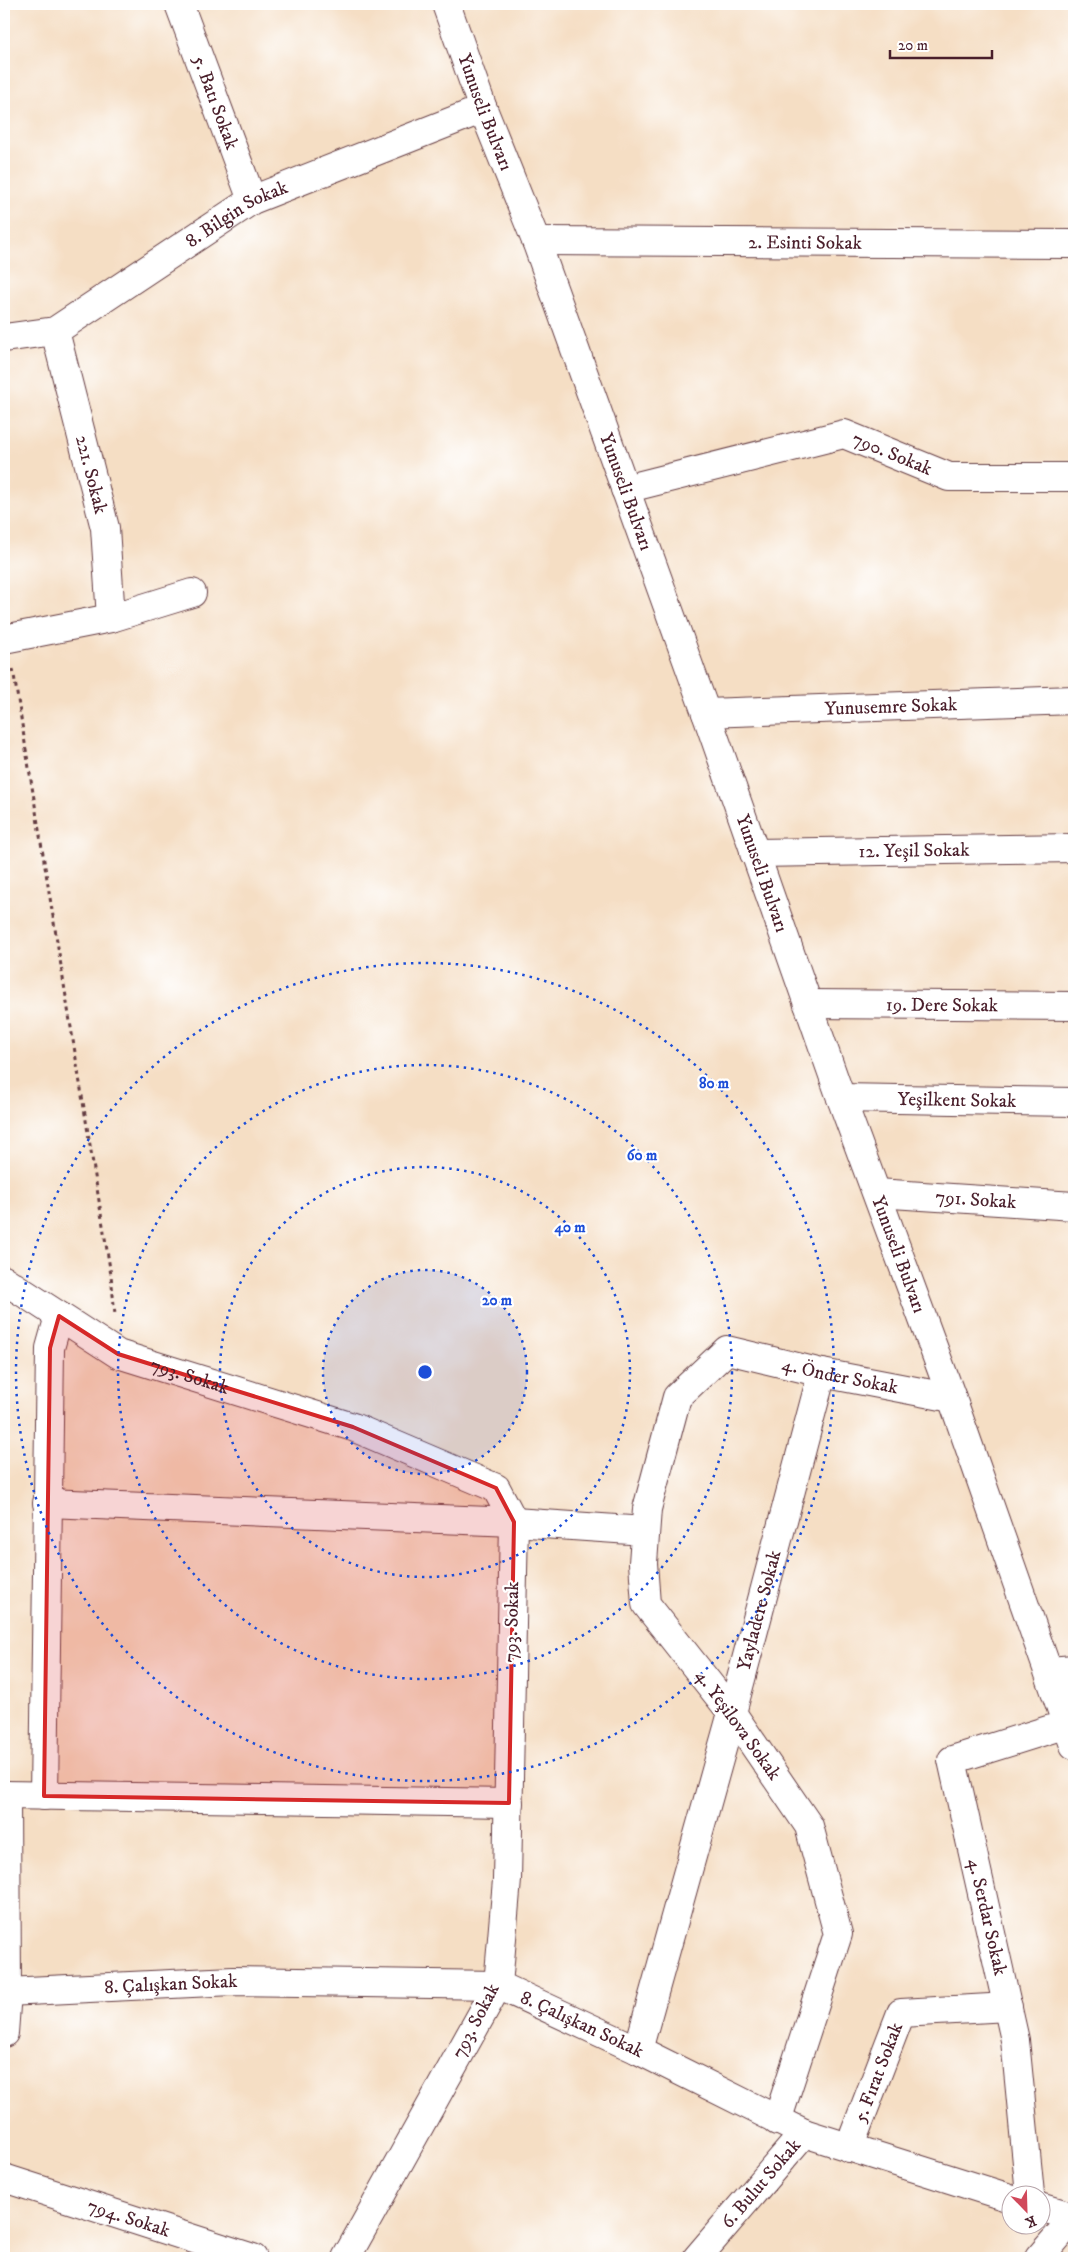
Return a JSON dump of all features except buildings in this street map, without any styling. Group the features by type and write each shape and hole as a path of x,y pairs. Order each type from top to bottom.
{"street":[{"name":"5. Batı Sokak","path":"179,4 252,200"},
{"name":"Yunuseli Bulvarı","path":"446,4 482,110 536,241 706,713 841,1098 952,1398 1062,1670 1071,1735"},
{"name":"8. Bilgin Sokak","path":"4,338 55,332 252,200 482,110"},
{"name":"2. Esinti Sokak","path":"536,241 1074,244"},
{"name":"221. Sokak","path":"55,332 105,528 111,618"},
{"name":"790. Sokak","path":"625,489 844,434 949,476 1074,477"},
{"path":"6,639 111,618 192,593"},
{"name":"Yunusemre Sokak","path":"706,713 1074,700"},
{"name":"12. Yeşil Sokak","path":"754,853 1074,848"},
{"name":"19. Dere Sokak","path":"808,1004 1074,1006"},
{"name":"Yeşilkent Sokak","path":"841,1098 1074,1102"},
{"name":"791. Sokak","path":"877,1193 1074,1206"},
{"name":"793. Sokak","path":"4,1280 118,1354 353,1427 496,1488 514,1522 507,1880 498,1985 346,2258"},
{"path":"44,1796 50,1348 59,1316"},
{"name":"4. Önder Sokak","path":"728,1350 822,1373 952,1398"},
{"name":"4. Yeşilova Sokak","path":"728,1350 677,1397 647,1509 643,1563 646,1604 732,1713 810,1826 838,1934 777,2121"},
{"name":"Yayladere Sokak","path":"638,2050 732,1713 822,1373"},
{"path":"47,1503 514,1522 646,1531"},
{"name":"4. Serdar Sokak","path":"1029,2184 1016,2040 952,1760 1071,1735"},
{"path":"4,2033 7,1992 5,1795 509,1803"},
{"name":"8. Çalışkan Sokak","path":"7,1992 233,1981 498,1985 638,2050 804,2133 1000,2195"},
{"name":"5. Fırat Sokak","path":"848,2148 901,2013 1008,2007"},
{"name":"6. Bulut Sokak","path":"697,2258 804,2133"},
{"name":"794. Sokak","path":"4,2178 253,2258"},
{"path":"1040,2258 1074,2218 1050,2210"}],"path":[{"path":"6,639 111,1275 118,1354"}],"highlighted area":[{"path":"59,1316 118,1354 353,1427 496,1488 514,1522 509,1803 44,1796 50,1348"}]}
